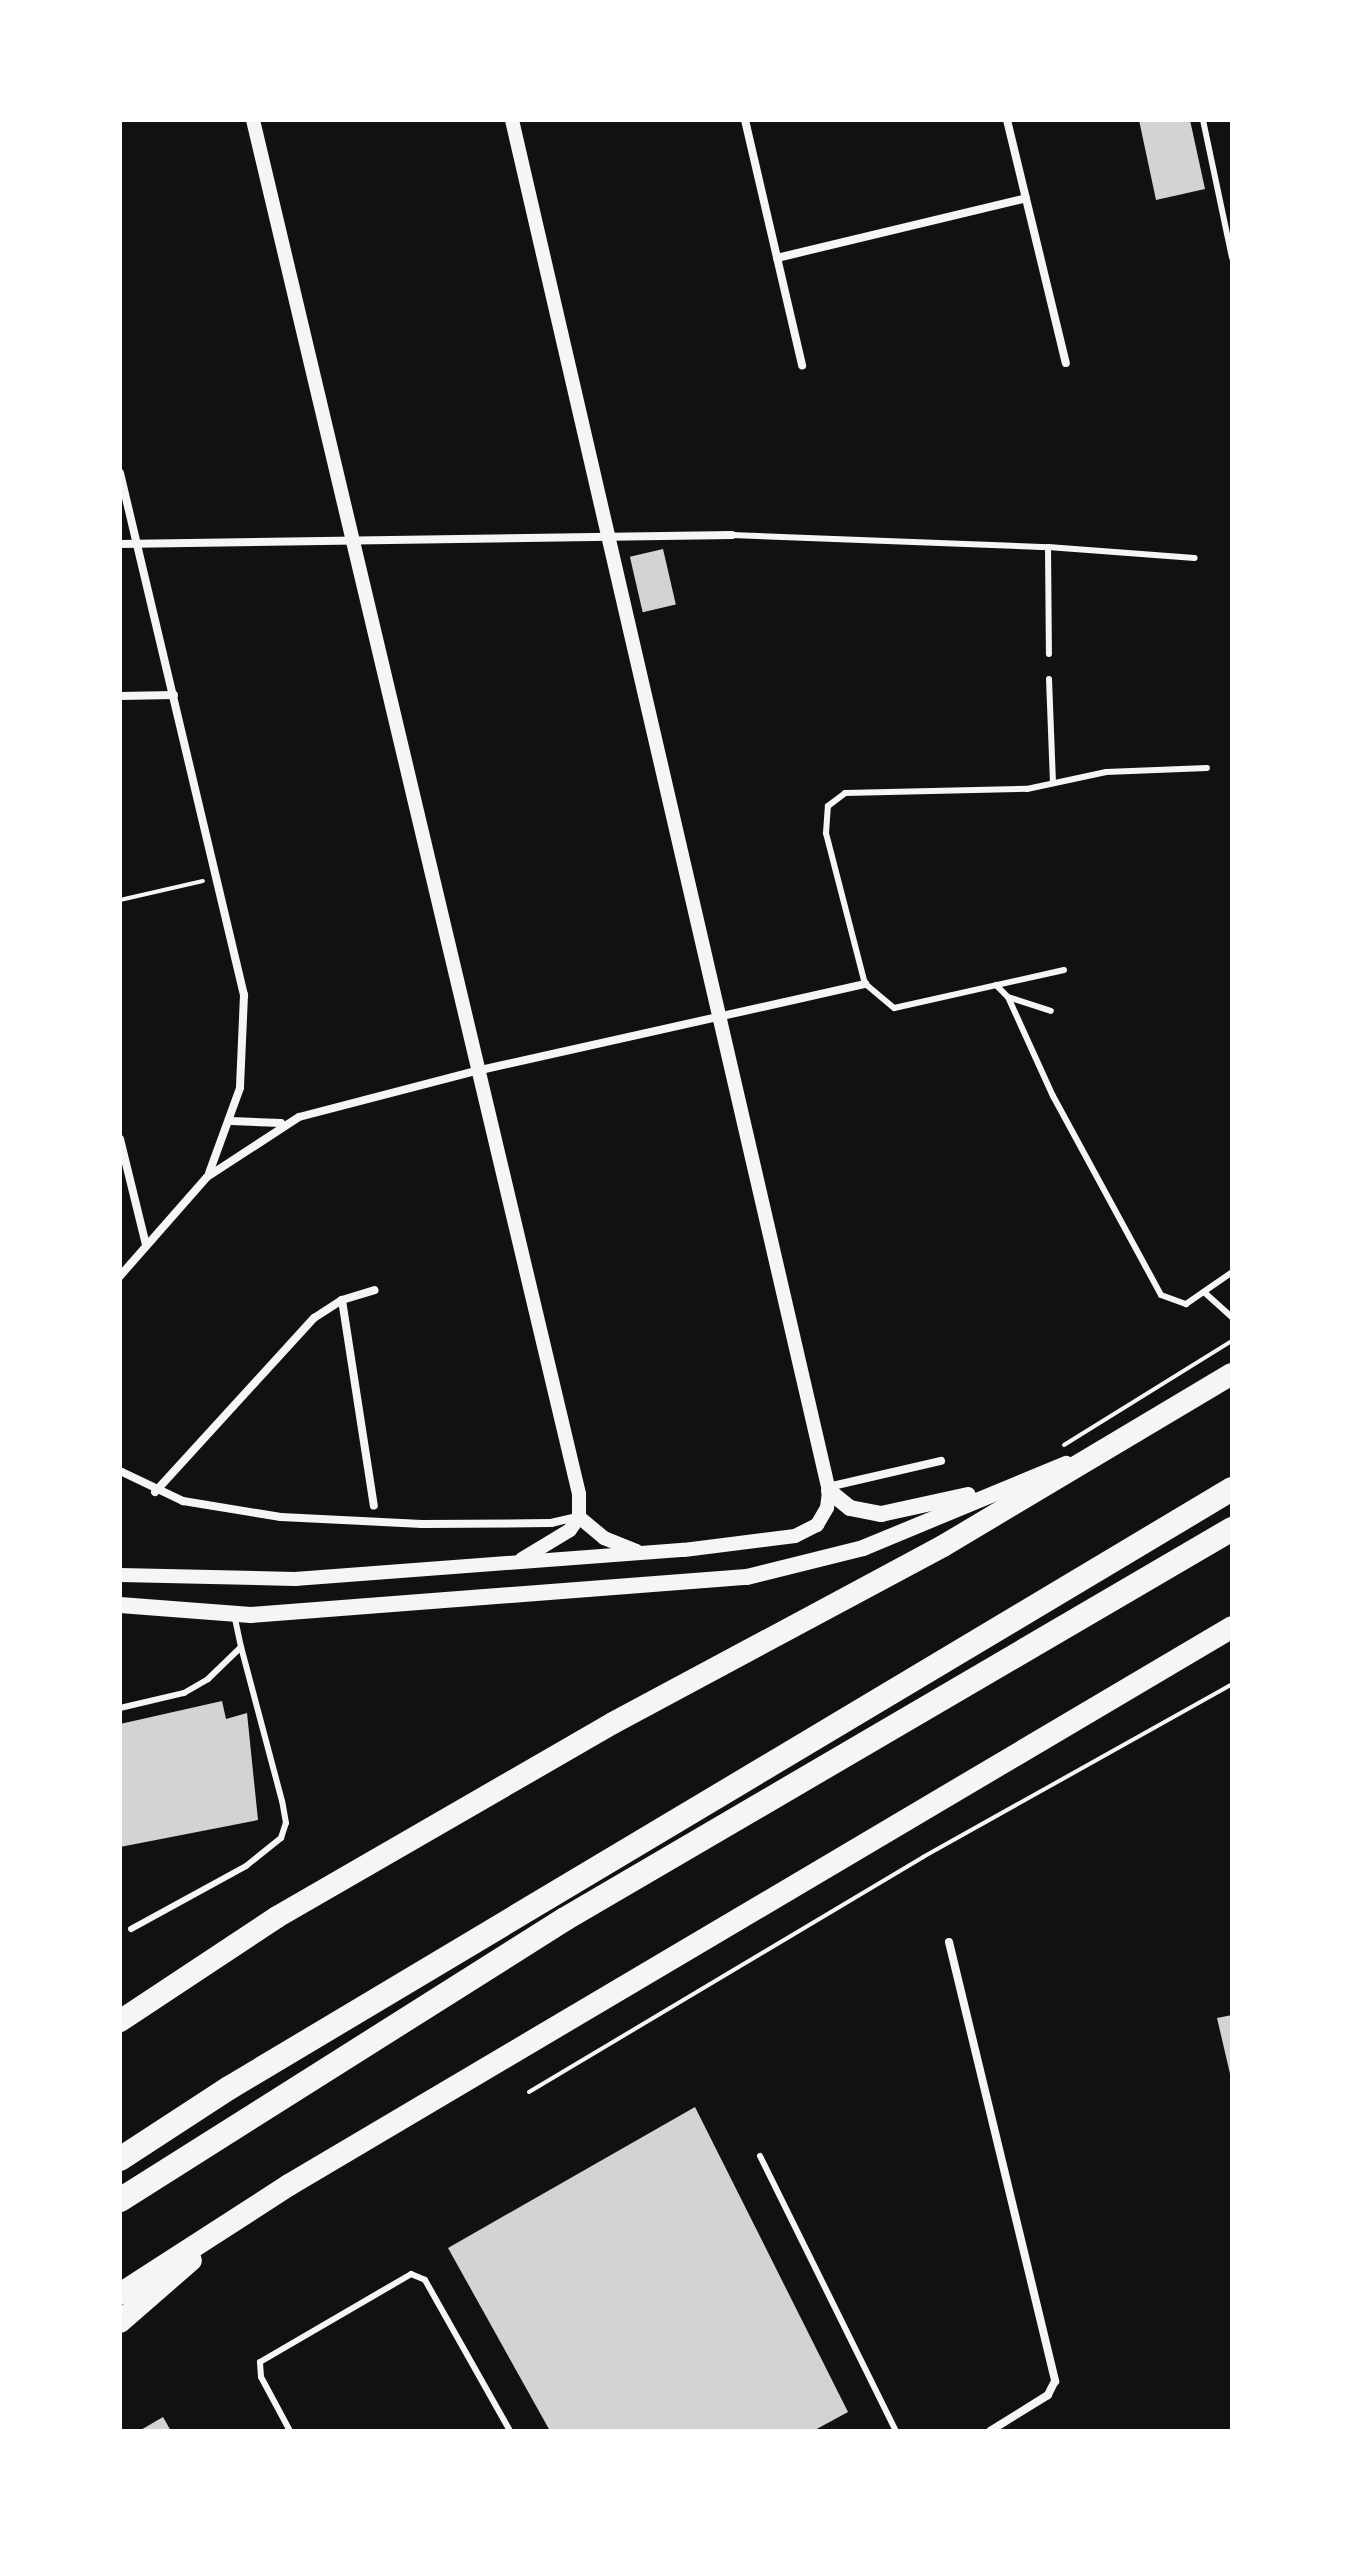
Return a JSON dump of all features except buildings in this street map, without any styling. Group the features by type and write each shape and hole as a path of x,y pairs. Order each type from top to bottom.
{"highway":[{"path":"120,2021 317,1893 613,1723 943,1546 1232,1374"},
{"path":"120,2159 282,2056 1232,1489"},
{"path":"120,2200 565,1919 1232,1529"},
{"path":"120,2294 224,2228 1232,1627"},
{"path":"120,2322 224,2228"}],"main road":[{"path":"120,1605 233,1614 747,1577 863,1548 1108,1447"},
{"path":"828,1489 850,1508 881,1514 1020,1482"}],"street":[{"path":"253,120 476,1071 579,1494 579,1517 560,1539 510,1564"},
{"path":"120,1575 167,1580 295,1579 641,1553 795,1536 817,1525 828,1489 512,120"},
{"path":"745,120 802,365"},
{"path":"1007,120 1066,363"},
{"path":"777,258 1026,198"},
{"path":"120,473 244,995 242,1076 231,1121 207,1177"},
{"path":"120,544 605,533 732,535"},
{"path":"120,696 174,695"},
{"path":"231,1121 286,1123 476,1071 865,984"},
{"path":"120,1276 207,1177 286,1123"},
{"path":"120,1139 146,1245"},
{"path":"155,1492 314,1318 342,1300 375,1290"},
{"path":"342,1300 374,1506"},
{"path":"828,1489 941,1461"},
{"path":"120,1471 155,1492 234,1510 335,1521 551,1523 579,1517"},
{"path":"579,1517 604,1538 641,1553"},
{"path":"949,1942 1053,2372 1048,2395 990,2431"}],"lane":[{"path":"1203,120 1232,258"},
{"path":"732,535 1048,547 1195,558"},
{"path":"1048,547 1049,654"},
{"path":"1049,679 1053,782"},
{"path":"1064,970 894,1008 865,984 824,824 834,798 858,792 1027,789 1106,772 1207,768"},
{"path":"996,985 1008,997 1053,1096 1161,1295 1186,1304 1231,1273"},
{"path":"1008,997 1051,1011"},
{"path":"1204,1292 1232,1317"},
{"path":"131,1929 246,1866 281,1838 286,1823 233,1614"},
{"path":"120,1708 184,1693 208,1679 241,1647"},
{"path":"760,2156 896,2431"},
{"path":"290,2431 261,2377 260,2362 411,2274 425,2280 510,2431"}],"path":[{"path":"120,900 217,878"},
{"path":"1050,1451 1232,1341"},
{"path":"529,2092 923,1857 1232,1684"}]}
